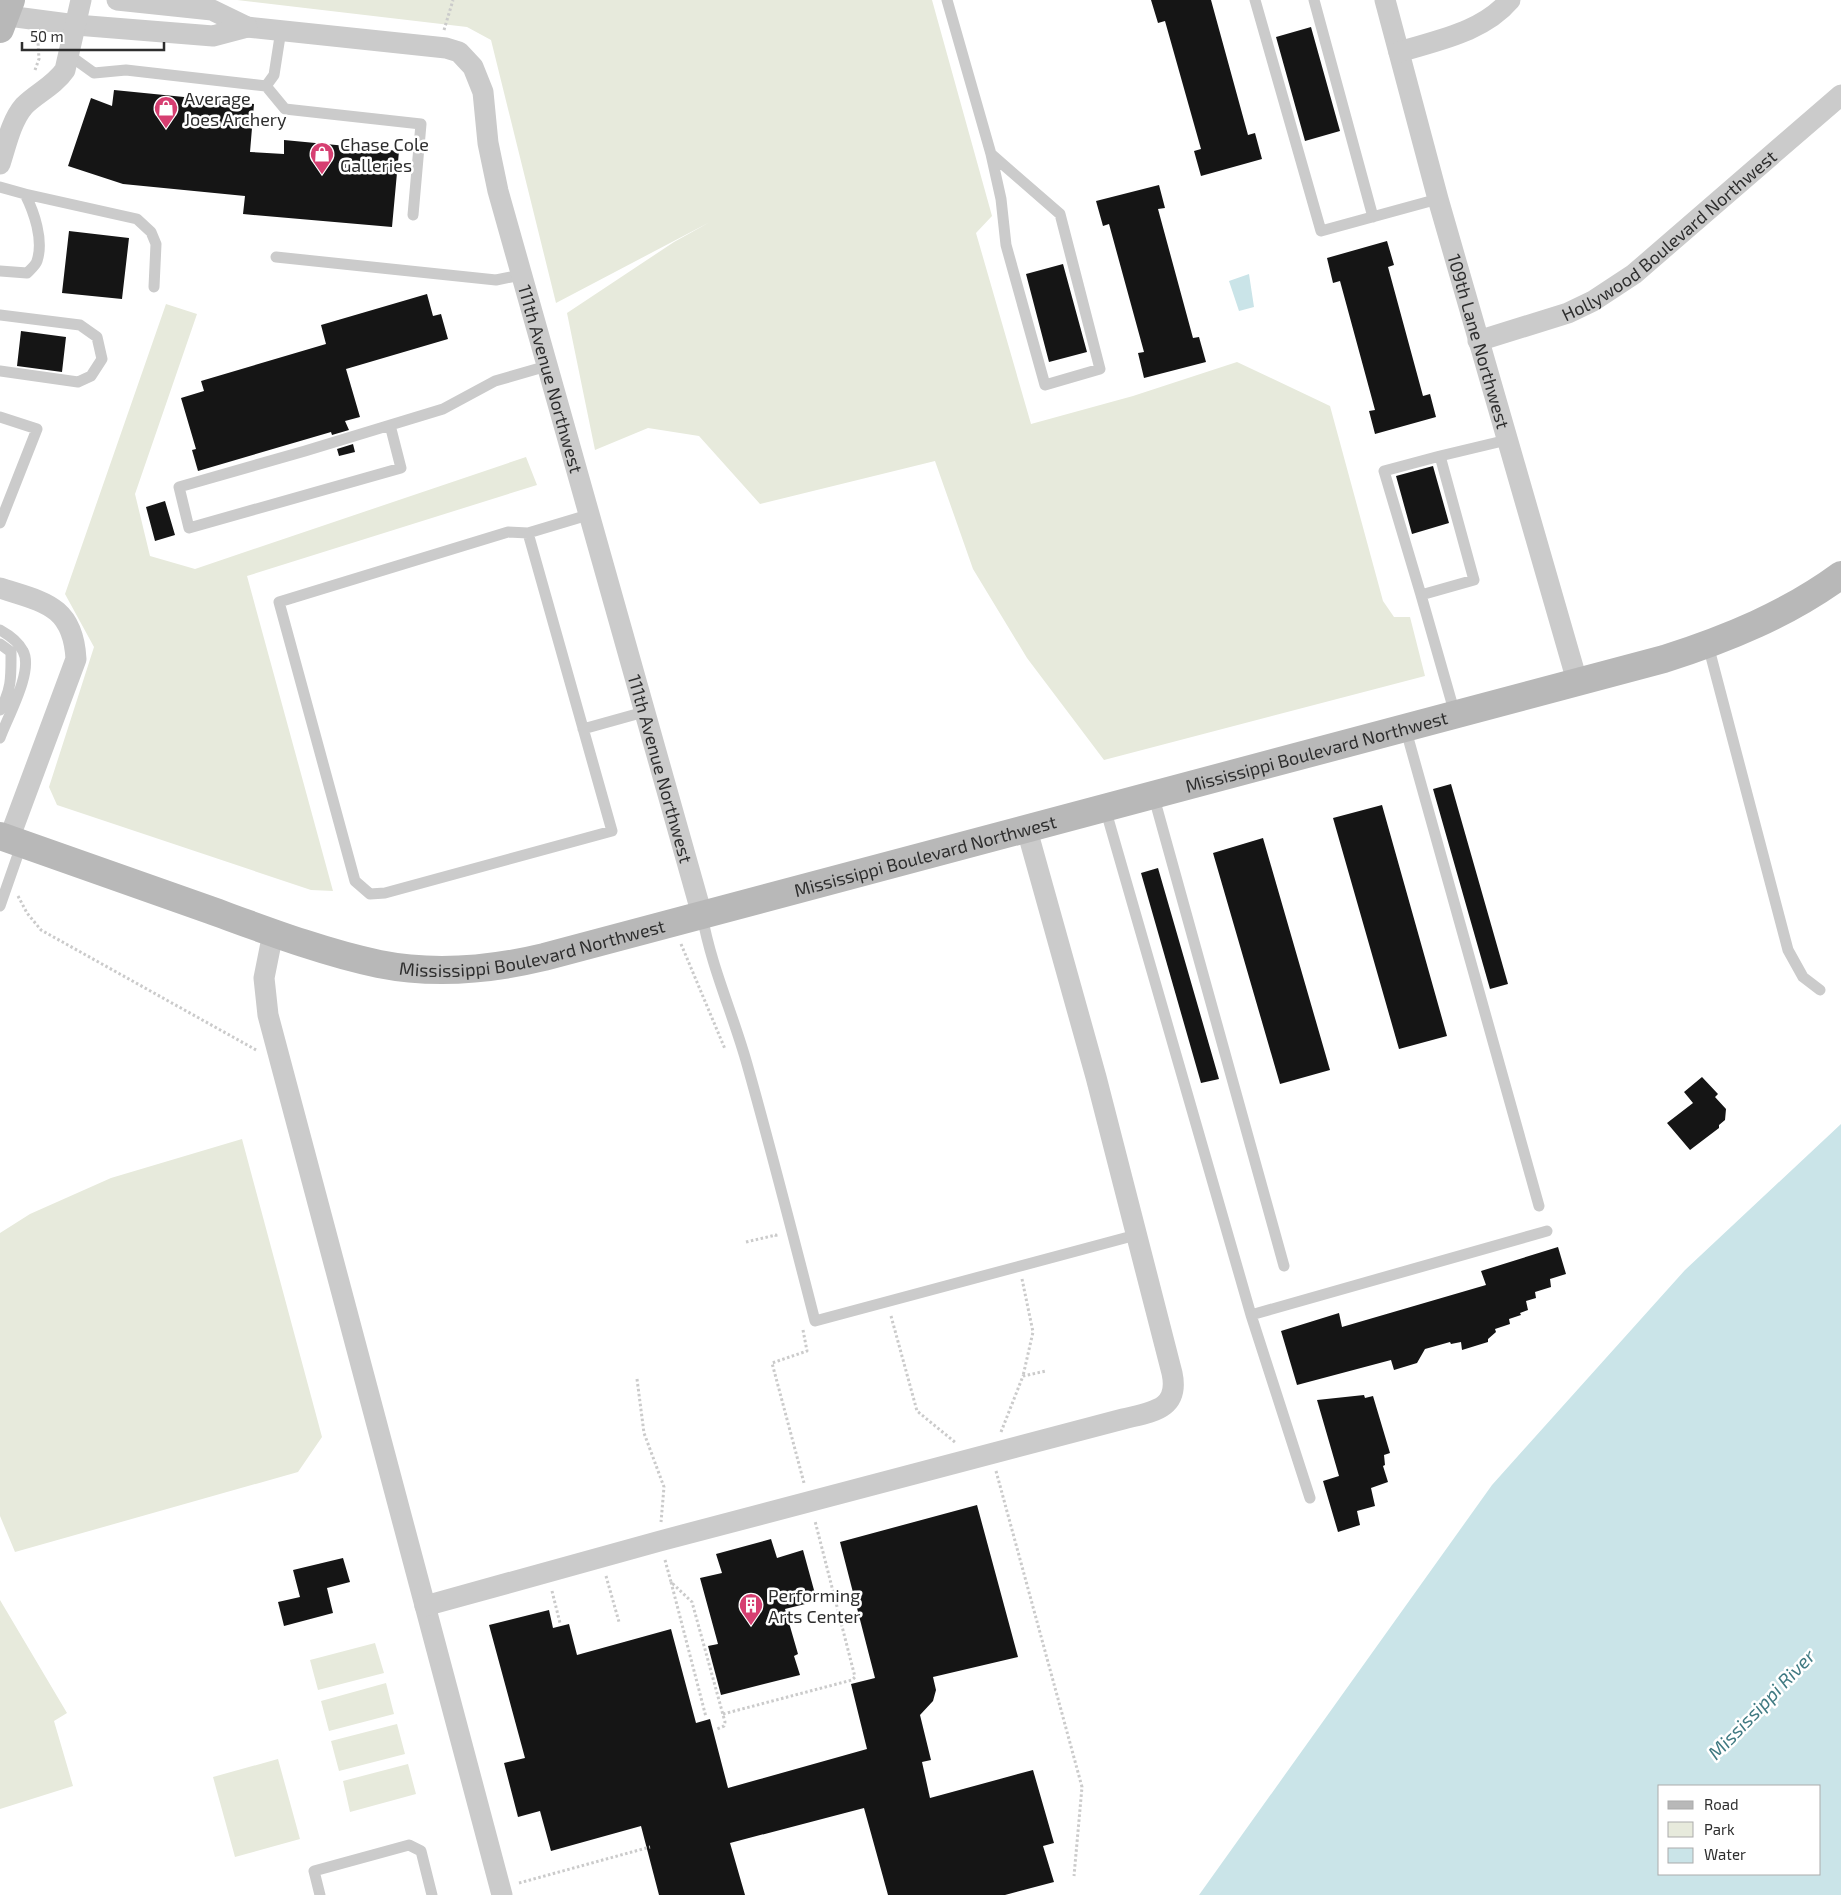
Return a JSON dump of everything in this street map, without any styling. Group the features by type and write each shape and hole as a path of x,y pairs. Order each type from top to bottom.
{"street":[{"path":"0,164 16,120 23,108 59,79 65,70 81,0"},
{"name":"111th Avenue Northwest","path":"117,0 212,10 247,27"},
{"name":"109th Lane Northwest","path":"1385,0 1478,341 1577,681"},
{"path":"1399,52 1470,29 1490,20 1510,0"},
{"name":"111th Avenue Northwest","path":"4,15 76,25 213,36 247,27 438,47 459,52 473,67 482,92 488,143 498,191 702,915"},
{"name":"Hollywood Boulevard Northwest","path":"1478,341 1568,313 1593,301 1634,274 1841,95"},
{"name":"Mississippi Boulevard Northwest","path":"10,839 273,933 338,953 380,964 454,970 498,967 524,962 1027,830 1153,794 1664,659 1708,645 1773,616 1841,575"},
{"path":"0,588 51,606 62,616 71,630 76,652 76,659 10,839"},
{"path":"425,1606 812,1510 992,1455 1148,1413 1169,1403 1174,1393 1174,1383 1096,1076 1027,830"},
{"path":"273,933 264,978 268,1015 425,1606 508,1890"}],"lane":[{"path":"947,0 991,154 1001,199 1006,244 1045,385 1100,369 1060,214 991,154"},
{"path":"1255,0 1321,231 1438,199"},
{"path":"1314,0 1373,217"},
{"path":"266,86 274,75 281,30"},
{"path":"69,55 94,73 126,70 266,86 285,109 421,124 413,215"},
{"path":"0,187 137,219 150,232 156,244 154,287"},
{"path":"0,271 27,273 37,262 39,243 32,208 25,194"},
{"path":"276,258 496,280 521,275"},
{"path":"0,315 80,325 97,337 102,359 91,376 78,382 0,371"},
{"path":"390,425 401,468 189,528 179,487 443,409 495,381 548,366"},
{"path":"0,417 37,429 4,499 0,523"},
{"path":"1455,714 1422,595 1384,471 1507,440"},
{"path":"1422,595 1474,580 1440,456"},
{"path":"528,533 612,831 385,893 370,894 355,881 279,602 508,532 528,533 588,515"},
{"path":"0,630 10,636 24,652 26,667 16,700 0,738"},
{"path":"0,644 11,652 11,677 8,696 0,710"},
{"path":"1708,645 1788,950 1803,977 1820,990"},
{"path":"583,729 644,712"},
{"path":"1406,727 1538,1206"},
{"path":"1153,794 1284,1266"},
{"path":"1104,808 1251,1315 1310,1498"},
{"path":"0,906 10,839"},
{"path":"702,915 708,945 731,1010 758,1104 815,1321 1136,1235"},
{"path":"1251,1315 1547,1231"},
{"path":"320,1895 314,1871 409,1845 421,1851 431,1895"}],"path":[{"path":"438,47 453,0"},
{"path":"15,892 27,913 41,930 249,1046 263,1053 277,1049"},
{"path":"679,939 726,1052"},
{"path":"774,1226 779,1245"},
{"path":"746,1242 776,1235"},
{"path":"1018,1266 1034,1332 1023,1376 992,1455 1082,1787 1074,1876"},
{"path":"887,1302 917,1411 961,1446 992,1455"},
{"path":"723,1714 852,1680 855,1677 812,1510 789,1433 772,1362 807,1351 803,1327"},
{"path":"1023,1376 1046,1372"},
{"path":"636,1379 644,1433 664,1487 661,1548 706,1717"},
{"path":"604,1571 619,1622"},
{"path":"670,1582 692,1602 723,1714 724,1726 717,1728"},
{"path":"551,1586 560,1623"},
{"path":"508,1890 650,1847"}],"green space":[{"path":"237,0 932,0 992,216 976,233 1031,424 1133,396 1237,362 1330,406 1383,601 1394,617 1410,617 1425,676 1104,760 1027,658 973,569 935,461 760,504 699,436 648,428 595,450 567,313 674,242 710,222 556,303 491,40 467,27"},
{"path":"166,304 197,314 135,494 150,556 195,569 526,457 537,485 247,576 333,891 311,890 57,805 49,787 94,647 65,594"},
{"path":"242,1139 322,1437 298,1472 15,1552 0,1516 0,1233 30,1214 111,1178"},
{"path":"0,1600 67,1713 54,1721 73,1786 0,1809"},
{"path":"375,1643 384,1673 318,1690 310,1660"},
{"path":"386,1683 394,1714 329,1731 321,1701"},
{"path":"397,1724 405,1754 339,1771 331,1741"},
{"path":"278,1759 300,1839 235,1857 213,1777"},
{"path":"408,1764 416,1794 350,1812 343,1781"}],"water":[{"path":"1249,274 1254,307 1239,311 1229,281"},
{"name":"Mississippi River","path":"1841,1124 1841,1895 1199,1895 1492,1485 1685,1270"}],"building":[{"path":"1151,0 1211,0 1248,135 1255,133 1262,159 1201,176 1194,151 1201,149 1165,21 1158,23"},
{"path":"1311,27 1340,131 1305,141 1276,37"},
{"path":"114,90 254,104 250,152 284,154 284,140 399,151 392,227 243,214 245,196 123,184 68,166 91,98 112,106"},
{"path":"1159,185 1165,208 1158,209 1193,338 1199,337 1206,362 1144,378 1138,353 1144,352 1109,224 1103,226 1096,201"},
{"path":"69,231 129,238 122,299 62,293"},
{"path":"1387,241 1394,265 1388,267 1423,396 1430,394 1436,417 1375,434 1369,411 1375,410 1340,281 1333,283 1327,258"},
{"path":"1063,264 1087,352 1049,362 1026,274"},
{"path":"427,294 433,316 441,314 448,339 346,369 360,417 345,421 349,430 332,435 331,432 198,471 192,450 196,449 181,398 204,391 201,381 326,344 321,325"},
{"path":"21,331 66,337 62,372 17,366"},
{"path":"353,444 355,452 339,456 337,449"},
{"path":"1433,466 1449,523 1412,534 1396,476"},
{"path":"165,501 175,535 155,541 146,507"},
{"path":"1451,784 1508,984 1490,989 1433,789"},
{"path":"1382,805 1447,1036 1399,1049 1333,818"},
{"path":"1263,838 1330,1070 1280,1084 1213,853"},
{"path":"1158,868 1219,1079 1201,1083 1141,873"},
{"path":"1702,1077 1718,1094 1715,1097 1726,1109 1725,1120 1719,1125 1719,1128 1690,1150 1667,1123 1693,1103 1684,1092"},
{"path":"1558,1247 1566,1274 1550,1279 1551,1287 1535,1292 1536,1298 1526,1301 1528,1310 1520,1313 1521,1315 1509,1319 1510,1324 1495,1329 1496,1332 1488,1339 1488,1342 1462,1350 1461,1342 1451,1344 1450,1342 1425,1349 1417,1363 1394,1370 1391,1360 1297,1385 1281,1331 1339,1313 1342,1327 1486,1285 1481,1271"},
{"path":"1364,1395 1365,1398 1373,1396 1390,1453 1384,1455 1385,1465 1383,1466 1388,1482 1371,1488 1375,1506 1357,1511 1360,1525 1338,1532 1323,1481 1339,1476 1317,1400"},
{"path":"977,1505 1018,1657 933,1677 936,1690 933,1701 920,1715 931,1760 922,1762 930,1798 1033,1770 1054,1843 1043,1846 1054,1882 1005,1895 888,1895 864,1808 730,1843 745,1895 659,1895 641,1826 551,1851 540,1811 518,1817 504,1763 525,1758 489,1625 549,1610 553,1628 569,1624 577,1655 671,1629 696,1723 710,1719 728,1788 867,1749 851,1684 875,1678 840,1542"},
{"name":"Performing Arts Center","path":"771,1539 777,1558 803,1550 817,1601 785,1609 798,1654 794,1656 800,1675 721,1695 708,1646 718,1644 700,1578 722,1573 716,1554"},
{"path":"343,1558 350,1582 327,1588 333,1613 284,1626 278,1602 300,1597 293,1570"}],"place":[{"name":"Average Joes Archery","path":"166,129"},
{"name":"Chase Cole Galleries","path":"322,175"},
{"name":"Performing Arts Center","path":"751,1626"}]}
